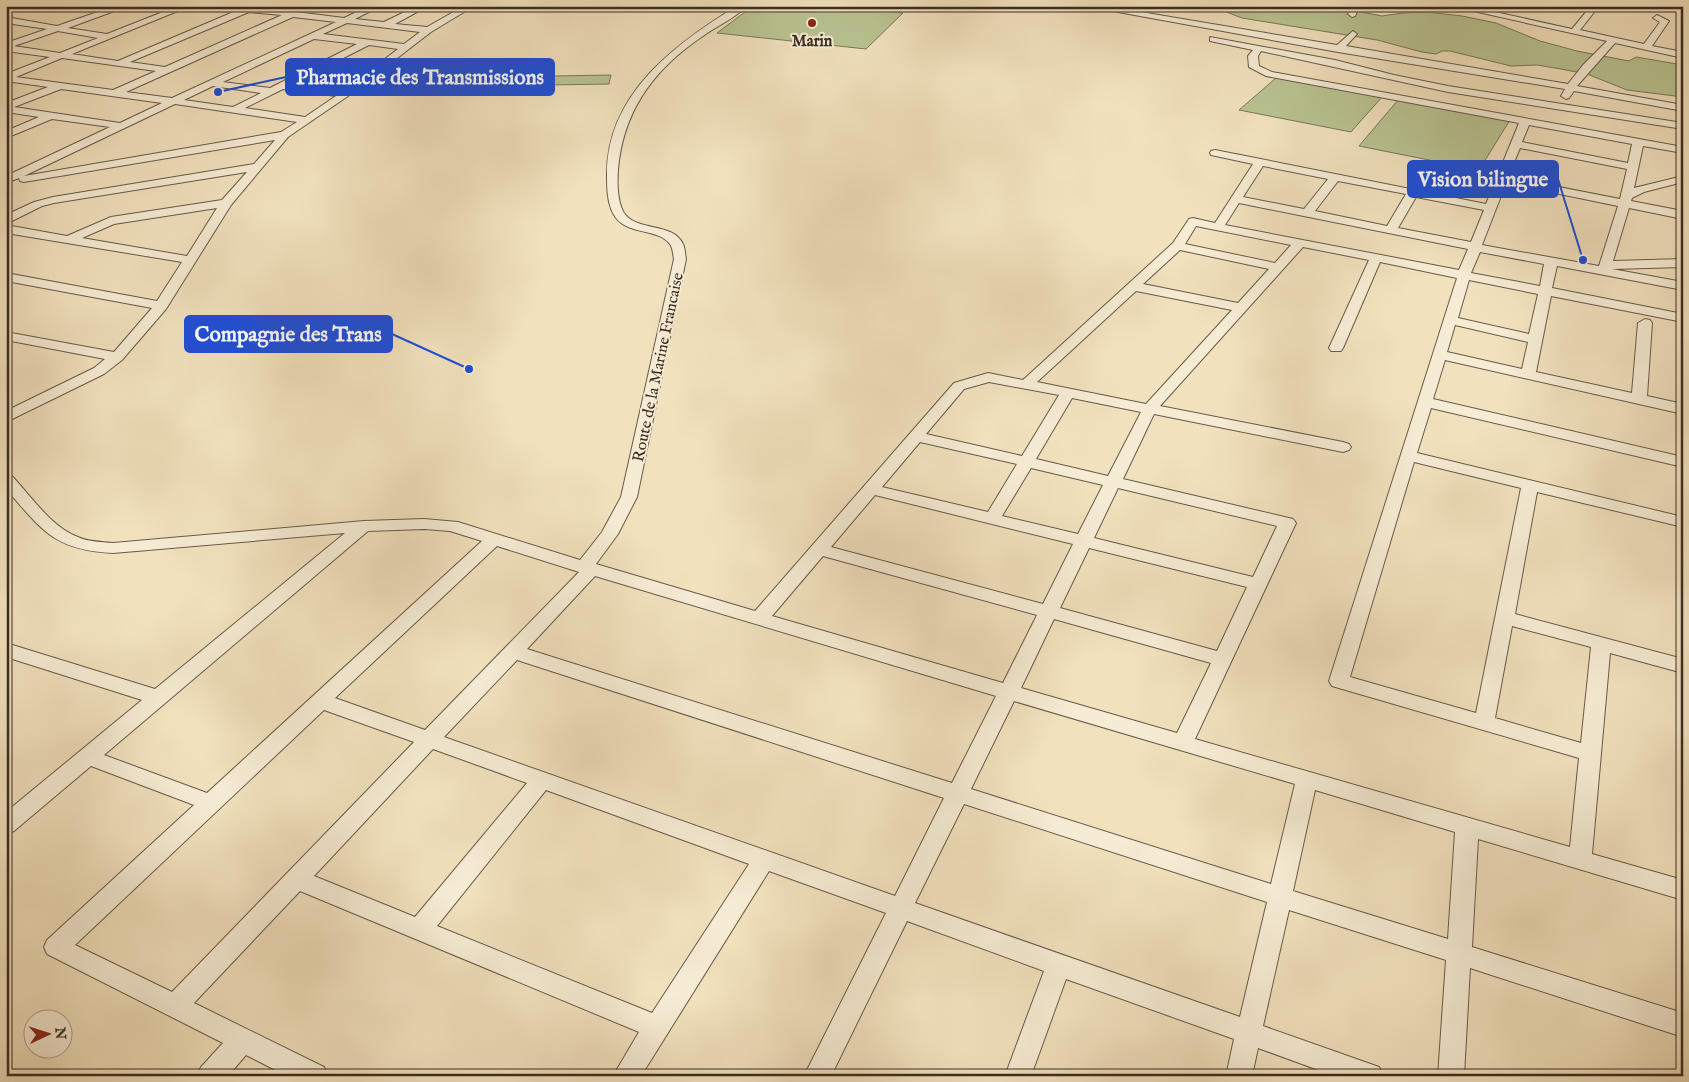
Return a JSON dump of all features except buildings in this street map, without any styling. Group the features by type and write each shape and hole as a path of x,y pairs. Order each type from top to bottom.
{"street":[{"path":"6,47 124,6"},
{"path":"8,76 186,6"},
{"path":"224,6 428,30"},
{"path":"6,181 376,6"},
{"path":"399,6 422,7"},
{"path":"6,417 99,371 117,357 161,306 226,203 284,135 345,94 428,30 470,6"},
{"name":"Route de la Marine Francaise","path":"588,568 620,520 629,497 680,259 677,244 663,234 629,223 618,213 613,180 614,149 622,124 638,92 661,64 712,24 743,6"},
{"path":"1089,6 1104,7 1364,53 1501,86 1560,107 1683,126"},
{"path":"1145,15 1156,6"},
{"path":"1455,6 1482,9 1612,41 1683,55"},
{"path":"276,12 323,7"},
{"path":"386,25 422,7"},
{"path":"1104,7 1172,30"},
{"path":"1574,32 1595,7"},
{"path":"118,64 248,9"},
{"path":"1526,21 1534,12"},
{"path":"114,93 293,14"},
{"path":"1646,48 1665,21 1657,18"},
{"path":"6,20 109,37"},
{"path":"1338,49 1353,34"},
{"path":"313,36 406,46"},
{"path":"1199,36 1335,63 1409,82 1570,87 1683,108"},
{"path":"1552,126 1570,87 1586,67 1612,41"},
{"path":"234,110 368,42"},
{"path":"1364,53 1375,42"},
{"path":"6,47 166,70"},
{"path":"1258,49 1253,56 1254,66 1269,74 1683,150"},
{"path":"8,76 59,86 307,120"},
{"path":"212,83 272,91"},
{"path":"6,108 59,86"},
{"path":"281,86 345,94"},
{"path":"6,108 122,126"},
{"path":"6,135 52,115"},
{"path":"1525,121 1464,275 1338,681 1590,753"},
{"path":"6,181 284,135"},
{"path":"1605,268 1626,199 1638,142"},
{"path":"1516,144 1633,167"},
{"path":"1215,153 1491,208"},
{"path":"1218,227 1260,162"},
{"path":"6,220 38,204 53,200 258,167"},
{"path":"1307,214 1335,177"},
{"path":"1502,179 1626,199 1683,215"},
{"path":"1626,199 1640,189 1683,179"},
{"path":"1390,230 1413,192"},
{"path":"1236,199 1551,262 1605,268 1683,286"},
{"path":"69,239 111,221 226,203"},
{"path":"1026,384 1177,246 1193,222 1683,318"},
{"path":"6,229 190,260"},
{"path":"817,1076 1150,408 1300,243"},
{"path":"1177,246 1278,267"},
{"path":"1336,348 1376,258"},
{"path":"1528,374 1551,262"},
{"path":"1605,268 1683,262"},
{"path":"6,277 161,306"},
{"path":"1134,286 1242,308"},
{"path":"1450,320 1535,340"},
{"path":"1639,399 1645,323"},
{"path":"6,336 117,357"},
{"path":"1440,354 1683,409"},
{"path":"760,618 959,386 988,377 1343,447"},
{"path":"992,519 1068,392"},
{"path":"1425,402 1683,462"},
{"path":"916,436 1287,523 1183,742"},
{"path":"1408,456 1683,522"},
{"path":"6,479 48,524 66,539 89,546 113,548 364,526 424,524 452,526 588,568 1683,890"},
{"path":"1484,723 1530,485"},
{"path":"871,489 1258,584"},
{"path":"6,825 364,526"},
{"path":"315,1076 56,947 494,540"},
{"path":"819,550 1222,659"},
{"path":"174,1006 513,652 588,568"},
{"path":"1504,617 1683,666"},
{"path":"1580,860 1601,644"},
{"path":"513,652 1683,1025"},
{"path":"11,656 158,698"},
{"path":"321,701 1370,1076"},
{"path":"88,757 211,803"},
{"path":"1239,1076 1307,779"},
{"path":"419,930 542,780"},
{"path":"1451,1076 1467,826"},
{"path":"626,1076 764,859"},
{"path":"296,879 656,1027"},
{"path":"1018,1076 1059,965"},
{"path":"210,1076 243,1040"}],"green space":[{"name":"Marin","path":"753,6 833,6 903,13 866,49 717,33"},
{"path":"1219,6 1330,6 1382,16 1427,12 1462,16 1496,23 1540,41 1577,51 1629,61 1636,57 1683,65 1683,97 1627,90 1587,74 1561,69 1537,65 1511,66 1450,51 1442,51 1436,54 1422,52 1377,40 1242,18 1221,10"},
{"path":"611,75 609,84 549,85 552,76"},
{"path":"1276,78 1382,97 1351,132 1239,110"},
{"path":"1398,100 1510,120 1479,170 1359,146"}],"place":[{"name":"Marin","path":"812,23"},
{"name":"Pharmacie des Transmissions","path":"218,92"},
{"name":"Vision bilingue","path":"1583,260"},
{"name":"Compagnie des Trans","path":"469,369"}]}
